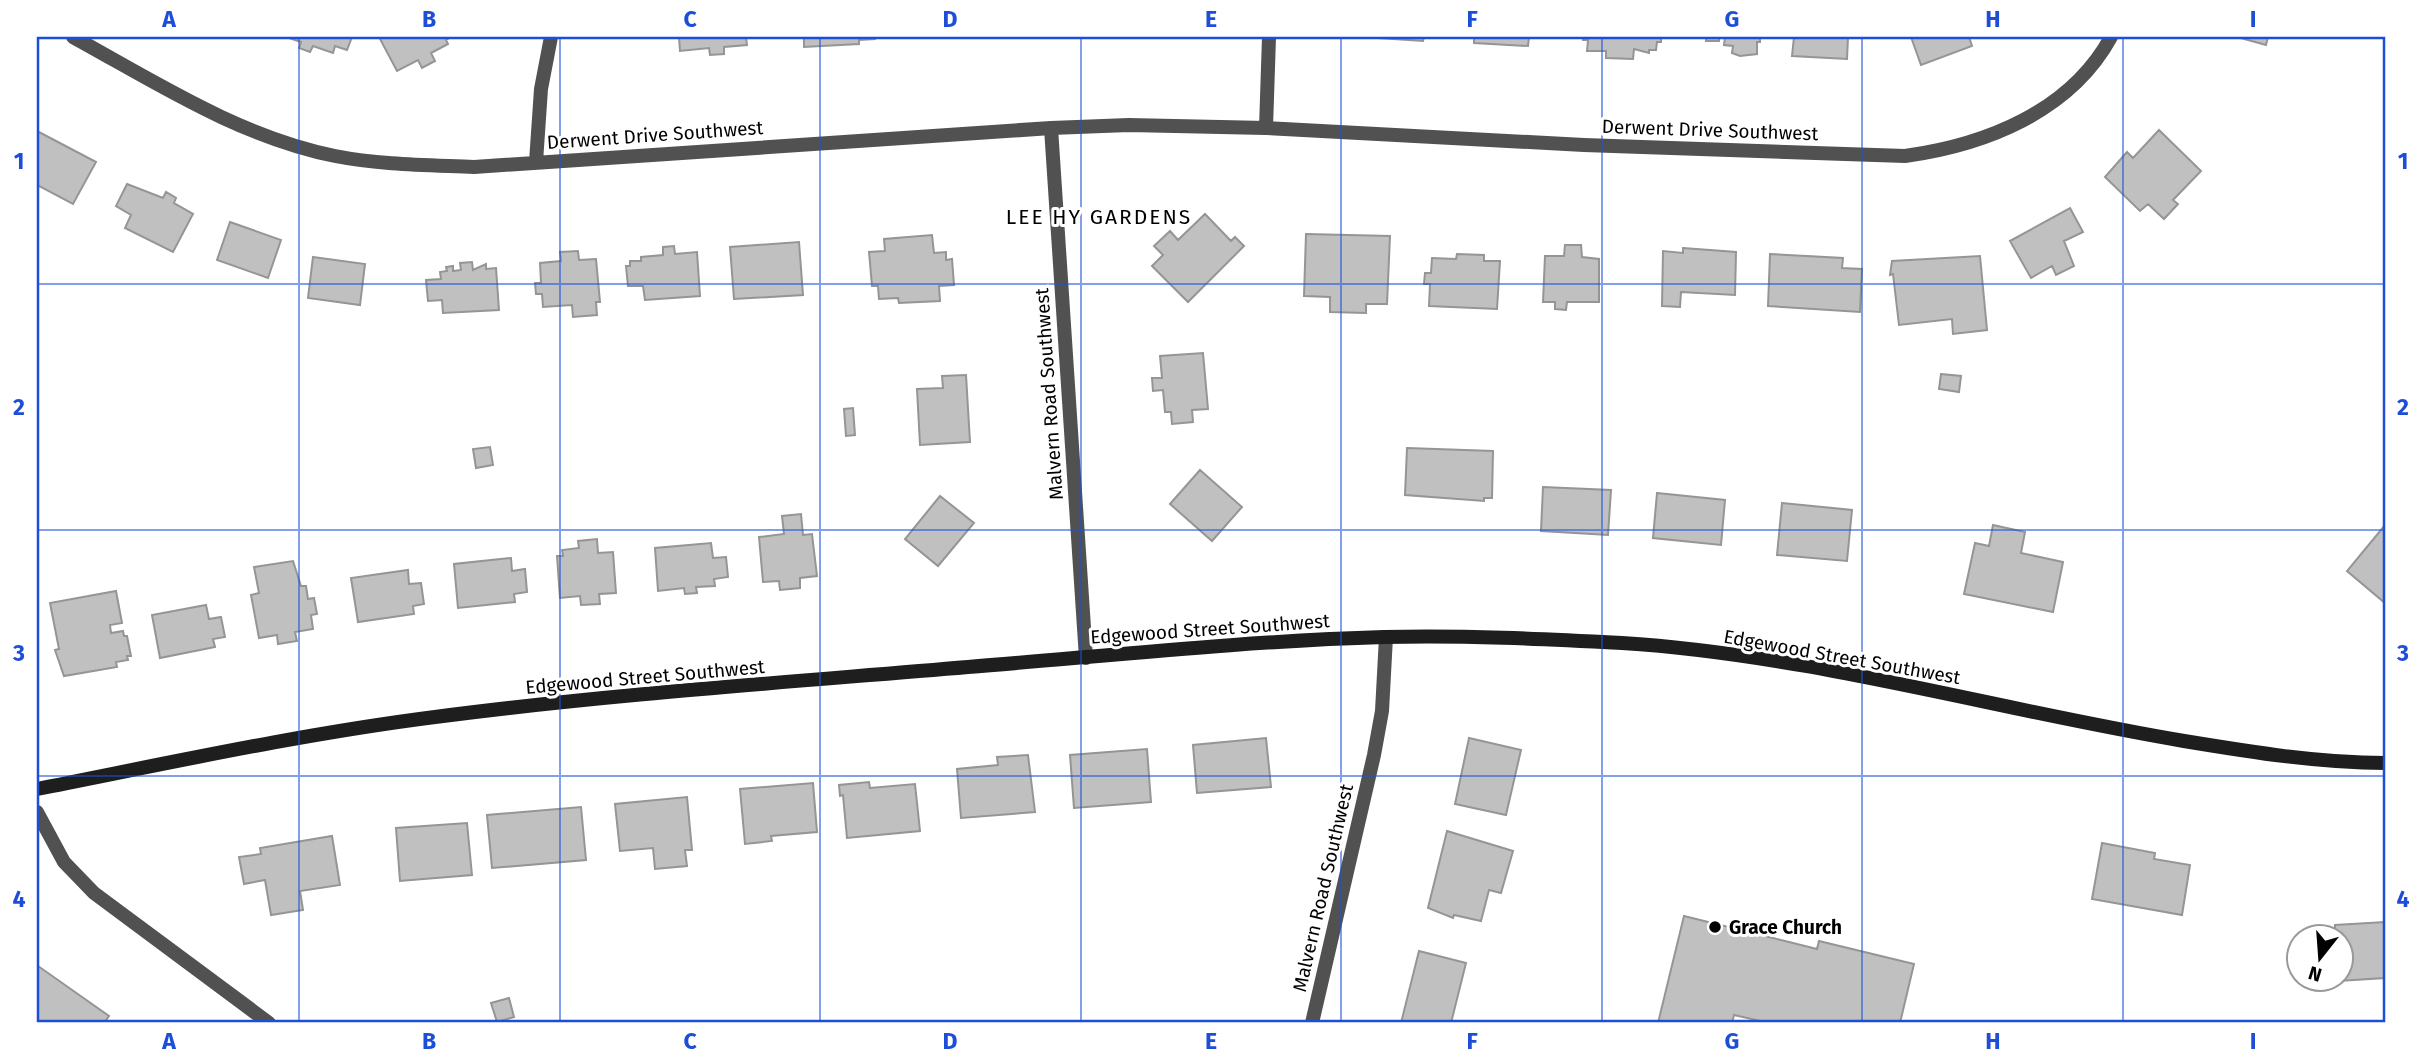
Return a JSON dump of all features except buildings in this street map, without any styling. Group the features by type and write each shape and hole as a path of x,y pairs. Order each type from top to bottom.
{"street":[{"name":"Derwent Drive Southwest","path":"73,37 223,119 272,139 335,156 406,165 474,167 1129,125 1266,128 1584,145 1905,156 1951,150 1996,135 2037,113 2067,90 2093,64 2112,37"},
{"path":"537,162 541,89 551,37"},
{"path":"1266,128 1269,37"},
{"name":"Malvern Road Southwest","path":"1051,128 1086,657"},
{"name":"Malvern Road Southwest","path":"1312,1023 1374,755 1382,711 1386,637"},
{"name":"Edgewood Street Southwest","path":"37,789 284,741 434,717 692,691 1086,657 1386,637 1477,637 1628,644 1768,660 2131,732 2258,753 2352,763 2385,762"},
{"path":"37,812 64,862 94,893 269,1023"}],"place":[{"name":"Grace Church","path":"1715,927"}],"district":[{"name":"LEE HY GARDENS","path":"1099,217"}]}
